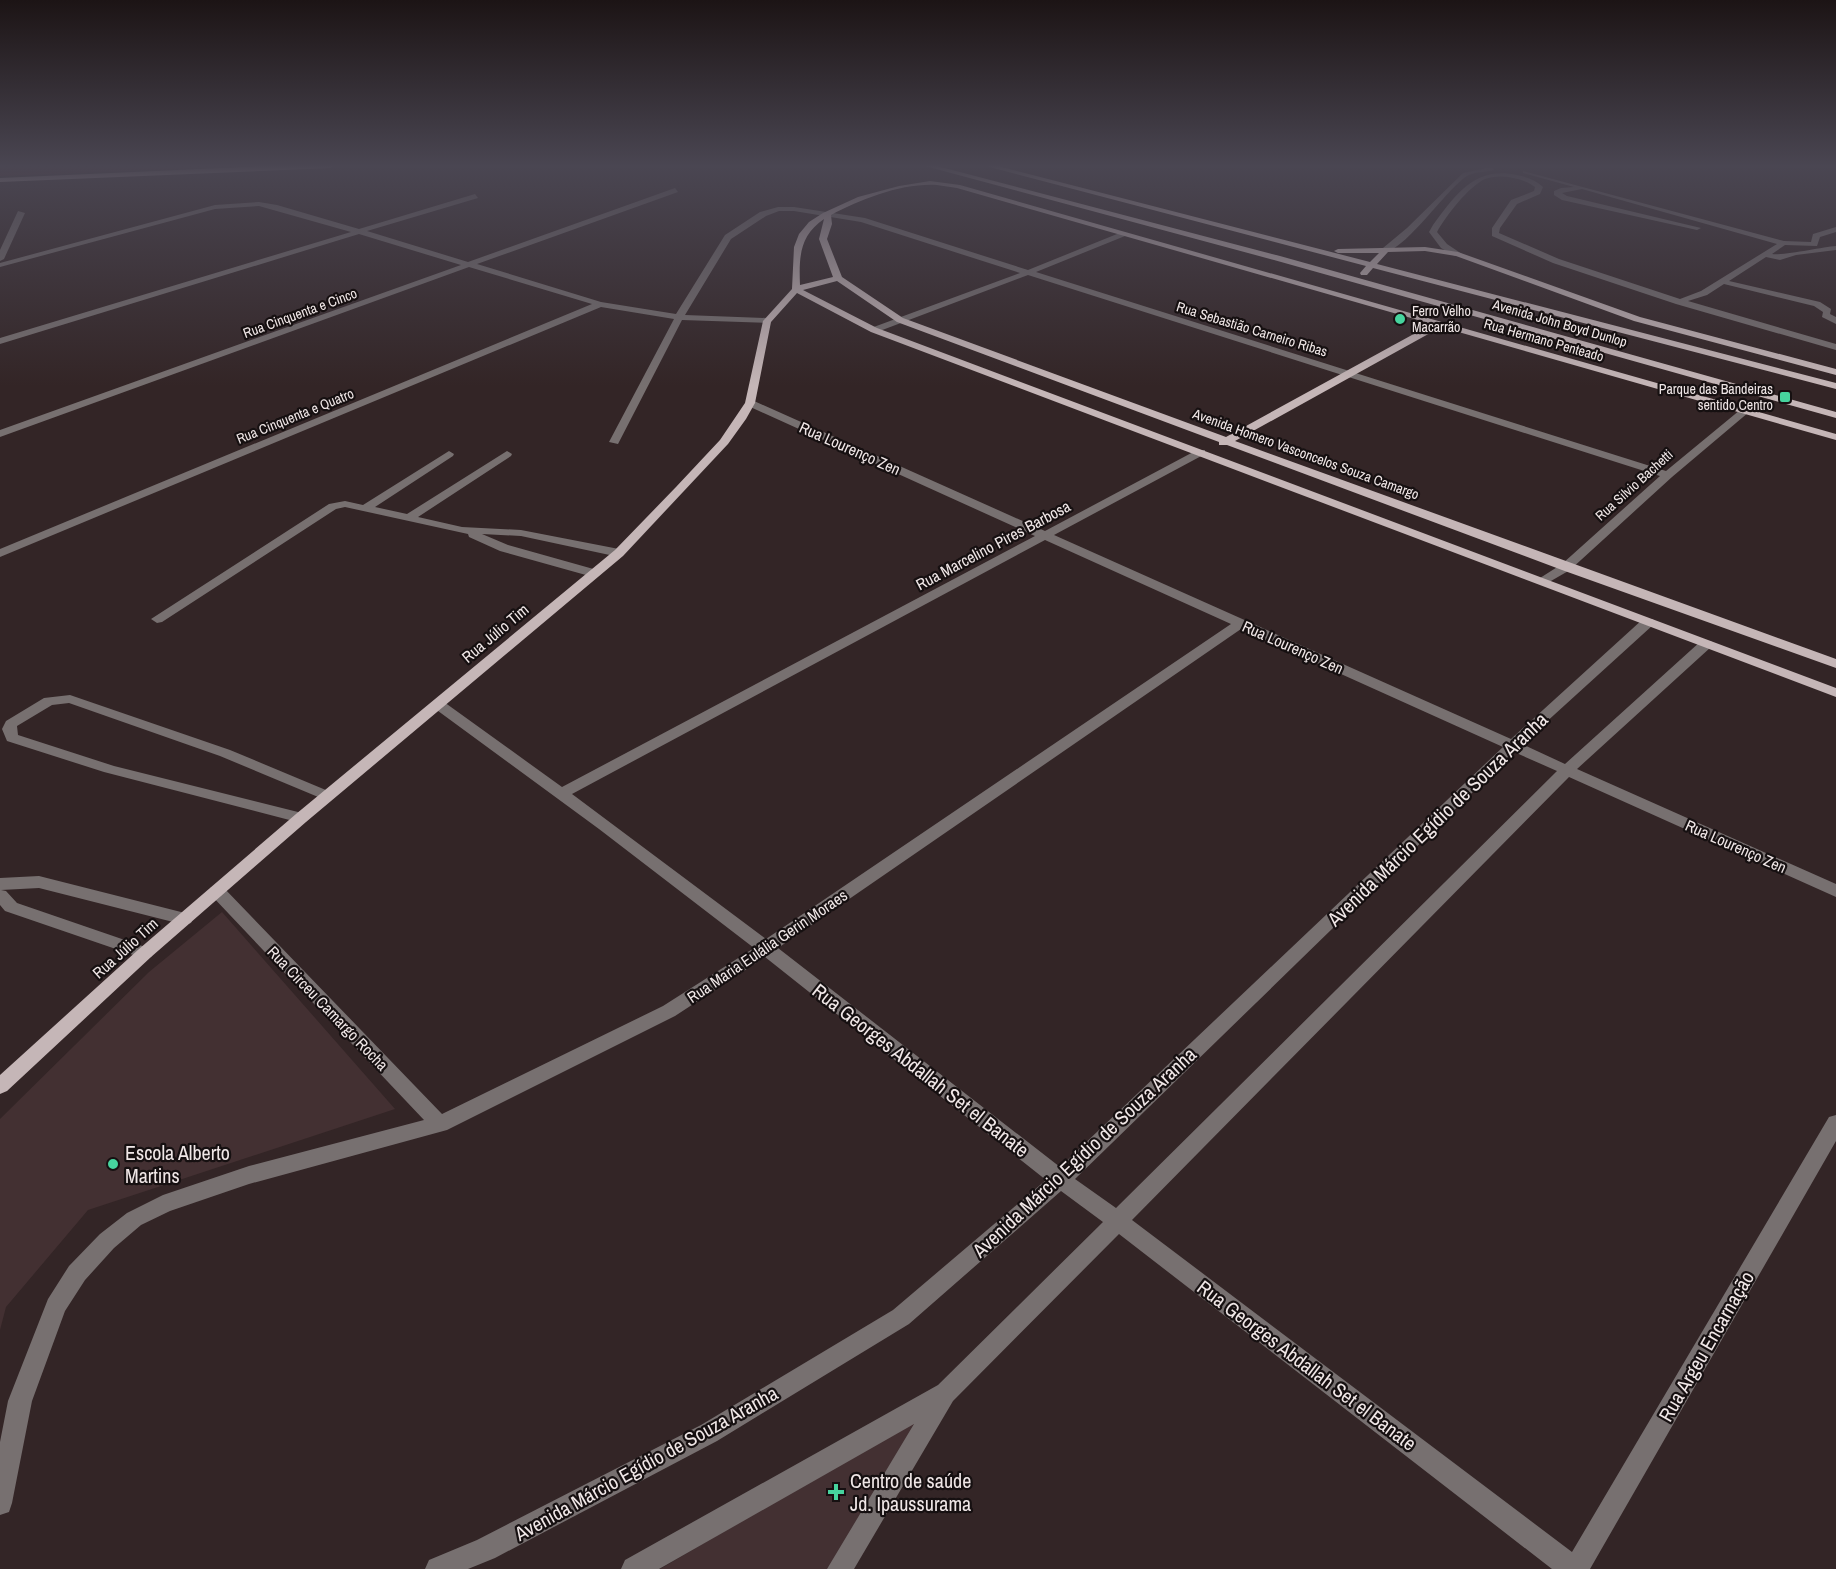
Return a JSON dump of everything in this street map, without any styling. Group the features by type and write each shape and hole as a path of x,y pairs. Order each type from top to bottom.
{"main road":[{"path":"796,289 796,258 800,239"},
{"path":"766,321 796,289 838,278 823,239"},
{"name":"Rua Hermano Penteado","path":"1140,239 1836,437"},
{"name":"Avenida John Boyd Dunlop","path":"1205,239 1836,415"},
{"name":"Avenida John Boyd Dunlop","path":"1276,239 1370,266 1836,386"},
{"path":"1279,239 1353,252 1425,249 1458,254 1637,319 1836,372"},
{"path":"1386,250 1364,273 1362,282 1394,301 1430,318 1438,325"},
{"name":"Avenida Homero Vasconcelos Souza Camargo","path":"838,278 900,320 1566,567 1836,664"},
{"path":"796,289 874,330 1836,693"},
{"name":"Rua Júlio Tim","path":"0,1086 145,953 301,818 619,553 724,442 750,403 766,321"},
{"name":"Rua Marcelino Pires Barbosa","path":"1201,452 1228,441 1438,325"},
{"path":"1647,338 1788,359"},
{"path":"1822,688 1836,671"}],"street":[{"path":"0,259 9,239"},
{"path":"0,266 97,239"},
{"path":"0,341 332,239"},
{"path":"386,239 600,304 679,317 766,321"},
{"name":"Rua Cinquenta e Cinco","path":"0,434 542,239"},
{"name":"Rua Sebastião Carneiro Ribas","path":"614,442 679,317 726,239"},
{"name":"Rua Sebastião Carneiro Ribas","path":"922,239 1668,475"},
{"path":"874,330 1027,273 1109,239"},
{"path":"1386,250 1399,239"},
{"path":"1438,239 1458,254"},
{"path":"1506,239 1545,258 1679,302 1836,347"},
{"path":"1754,239 1781,245 1814,244 1815,239"},
{"path":"1761,239 1781,245"},
{"path":"1679,302 1704,293 1781,245"},
{"path":"1764,254 1780,258 1795,253 1836,248"},
{"path":"1721,281 1817,304 1828,310 1825,315 1827,317 1836,321"},
{"name":"Rua Cinquenta e Quatro","path":"0,553 600,304"},
{"name":"Rua Lourenço Zen","path":"750,403 1836,891"},
{"name":"Rua Silvio Bachetti","path":"1544,581 1566,567 1668,475 1744,412"},
{"name":"Rua Marcelino Pires Barbosa","path":"563,793 1201,452"},
{"path":"364,509 449,454"},
{"path":"407,519 507,454"},
{"path":"156,619 333,506 345,504 462,530 521,533 619,553"},
{"path":"462,530 504,548 593,573"},
{"name":"Avenida Márcio Egídio de Souza Aranha","path":"438,1569 486,1549 709,1433 901,1317 1060,1180 1513,745 1648,622"},
{"name":"Rua Maria Eulália Gerin Moraes","path":"0,1503 20,1401 56,1306 77,1273 107,1241 134,1219 163,1204 249,1175 440,1124 669,1011 766,948 1239,624"},
{"path":"840,1569 946,1394 1567,770 1706,644"},
{"path":"301,818 110,769 12,738 9,729 11,724 49,701 70,699 225,753 328,796"},
{"name":"Rua Georges Abdallah Set el Banate","path":"439,705 563,793 766,948 1060,1180 1119,1222 1575,1569"},
{"path":"0,884 39,882 185,919"},
{"name":"Rua Circeu Camargo Rocha","path":"217,891 440,1124"},
{"path":"0,895 11,907 145,953"},
{"name":"Rua Argeu Encarnação","path":"1575,1569 1836,1123"},
{"path":"634,1569 946,1394"}],"shaded area":[{"name":"Escola Alberto Martins","path":"222,912 395,1109 88,1210 6,1307 0,1330 0,1119 149,972"},
{"name":"Centro de saúde Jd. Ipaussurama","path":"923,1415 837,1569 660,1569"}],"place":[{"name":"Ferro Velho Macarrão","path":"1400,319"},
{"name":"Parque das Bandeiras sentido Centro","path":"1785,397"},
{"name":"Escola Alberto Martins","path":"113,1164"},
{"name":"Centro de saúde Jd. Ipaussurama","path":"836,1492"}]}
